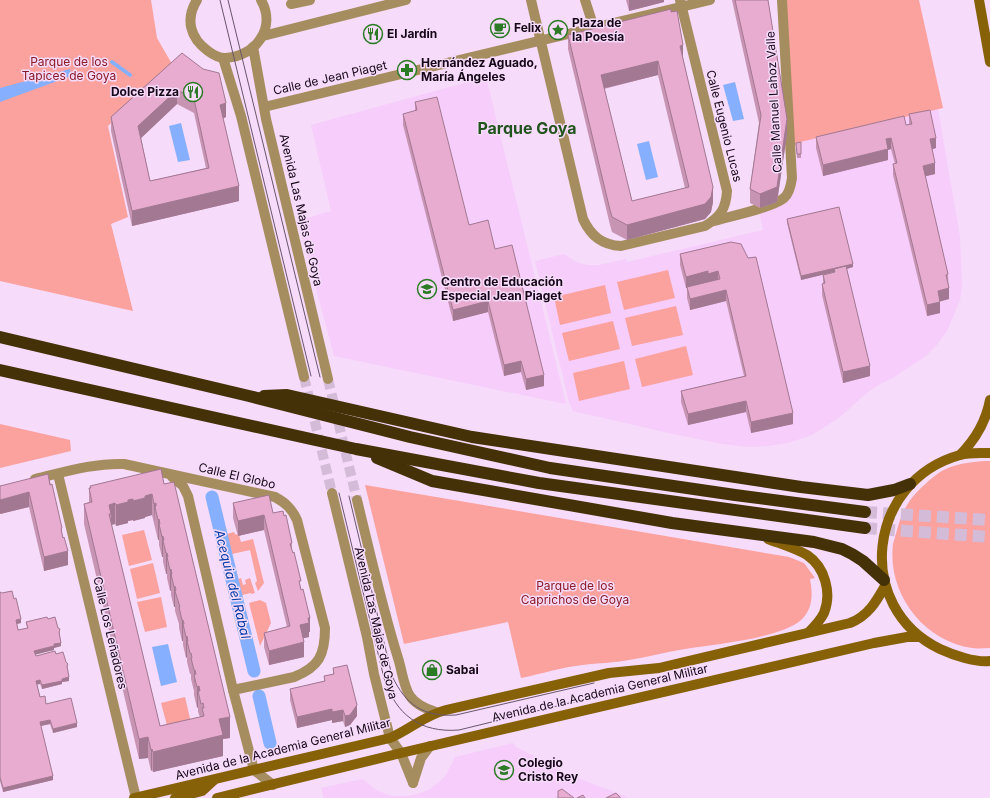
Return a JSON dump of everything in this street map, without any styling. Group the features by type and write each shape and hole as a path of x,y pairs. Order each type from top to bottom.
{"highway":[{"path":"0,337 249,396 410,437 550,468 865,512"},
{"path":"0,370 356,449 539,483 865,528"},
{"path":"249,396 287,395 472,437 801,487 868,495 894,490 910,484"},
{"path":"356,449 432,481 672,523 814,542 842,549 863,560 884,583"}],"main road":[{"path":"980,0 990,62"},
{"path":"960,455 975,437 988,410 990,400"},
{"path":"990,453 975,452 960,455 939,463 925,471 910,484 899,498 888,518 883,537 882,560 884,583 894,606 902,620 920,637 933,646 950,654 990,661"},
{"path":"756,534 807,555 820,568 825,579 826,602 824,612 817,624 807,633"},
{"name":"Avenida de la Academia General Militar","path":"135,798 390,738 436,712 609,673 653,669 844,625 858,620 866,615 873,606 884,583"},
{"name":"Avenida de la Academia General Militar","path":"216,798 430,746 874,643 920,637"},
{"path":"175,798 202,791 214,780"}],"street":[{"path":"197,0 190,15 190,27 194,38 211,54 223,58 240,54 253,47 263,36 266,25 266,17 264,5 261,0"},
{"path":"291,4 310,0"},
{"path":"263,36 406,0"},
{"path":"531,0 583,219 587,228 594,236 606,244 621,246 705,226 714,221"},
{"path":"585,0 594,28"},
{"name":"Calle de Jean Piaget","path":"264,107 594,28 681,4 710,0"},
{"name":"Calle Manuel Lahoz Valle","path":"714,221 777,202 784,198 790,187 792,178 782,0"},
{"name":"Calle Eugenio Lucas","path":"681,4 727,190 724,208 714,221"},
{"name":"Avenida Las Majas de Goya","path":"253,47 264,107 328,379"},
{"path":"223,58 241,116 304,377"},
{"name":"Calle El Globo","path":"22,482 90,466 124,464 275,497 289,506 294,512 297,520 325,628 325,640 320,657 316,665 308,671 298,675 233,690"},
{"name":"Calle Los Leñadores","path":"58,474 135,798"},
{"path":"167,474 183,486 188,496 233,690 254,770 273,785"},
{"name":"Avenida Las Majas de Goya","path":"332,493 390,738 401,753 413,784 421,758 430,746"},
{"name":"Avenida Las Majas de Goya","path":"357,500 390,634 410,696 414,701 436,712"}],"shaded area":[{"name":"Centro de Educación Especial Jean Piaget","path":"486,77 566,404 334,356 298,221 331,211 311,125"},
{"path":"938,109 960,237 962,286 960,300 948,329 937,345 926,356 894,377 875,387 840,417 812,435 788,443 749,447 722,444 573,411 569,402 535,261 564,254 578,263 589,265 599,265 626,259 627,262 763,230 759,211 795,189 797,169 795,143"},
{"name":"Colegio Cristo Rey","path":"513,743 516,747 567,774 630,798 324,798 321,788 363,779 376,790 391,796 409,796 430,789 439,782 446,775 455,757"}],"green space":[{"name":"Parque de los Tapices de Goya","path":"0,0 151,0 157,38 172,64 108,126 128,217 111,224 133,311 0,281"},
{"path":"782,0 919,0 943,108 796,143 796,145 790,146"},
{"path":"668,270 675,298 624,310 617,282"},
{"path":"605,285 611,313 560,325 554,297"},
{"path":"676,306 683,335 632,346 625,318"},
{"path":"613,321 620,349 569,361 562,333"},
{"path":"686,346 693,375 642,387 635,359"},
{"path":"624,361 630,389 579,401 573,373"},
{"path":"0,424 70,440 71,451 0,468"},
{"path":"979,461 990,461 990,648 974,648 954,644 938,636 924,625 912,612 902,597 896,580 893,562 893,544 901,517 907,506 918,491 932,478 941,471 953,466"},
{"name":"Parque de los Caprichos de Goya","path":"365,485 789,557 804,563 815,578 810,579 812,596 810,607 800,621 789,627 745,640 678,650 623,661 567,667 521,678 508,622 404,644"},
{"path":"144,530 152,560 129,566 122,535"},
{"path":"234,532 235,534 239,535 241,542 253,539 264,583 258,591 255,583 257,581 250,550 232,554 227,534"},
{"path":"153,563 160,593 137,599 130,569"},
{"path":"241,578 243,585 246,584 245,580 250,578 255,593 242,595 238,579"},
{"path":"161,597 167,627 145,632 137,602"},
{"path":"260,600 266,603 271,623 260,646 249,603"},
{"path":"185,697 192,727 169,733 161,703"}],"water":[{"path":"70,69 71,76 0,102 0,88"},
{"path":"735,82 744,119 733,121 723,85"},
{"path":"181,123 190,160 178,162 169,126"},
{"path":"649,141 658,177 646,180 637,144"},
{"path":"168,644 177,682 161,686 152,647"}],"building":[{"path":"735,0 768,0 787,119 777,187 760,194 750,189 761,115"},
{"path":"671,9 671,12 677,11 683,45 680,46 713,187 711,197 705,204 627,225 612,217 568,35","holes":["658,61 689,187 632,201 601,75"]},
{"path":"182,53 203,69 219,73 226,103 220,105 239,186 132,211 111,117","holes":["177,90 194,99 209,168 150,181 138,126"]},
{"path":"437,97 469,225 488,220 495,249 512,245 544,375 526,379 521,361 504,365 488,301 453,310 403,114 417,110 415,102"},
{"path":"930,110 936,138 930,139 935,163 923,166 948,274 946,275 949,288 938,291 940,302 927,305 893,164 897,163 891,138 886,139 888,149 823,165 816,137 904,116 906,125 912,124 909,114"},
{"path":"801,142 801,154 797,154 796,143"},
{"path":"839,207 853,264 801,276 787,219"},
{"path":"731,242 741,244 748,258 756,257 793,413 751,422 746,401 688,414 681,391 746,376 726,290 690,299 687,287 720,279 718,271 708,274 708,271 686,277 680,254"},
{"path":"846,266 870,366 843,372 822,284 825,283 823,275 835,272 834,269"},
{"path":"161,469 164,484 174,482 230,717 219,719 223,735 153,752 152,749 151,750 148,737 139,739 84,504 92,502 89,488 91,488 90,486","holes":["152,494 154,504 156,503 155,507 158,520 159,519 162,537 163,536 196,674 194,675 197,687 199,686 200,691 198,691 201,704 203,703 204,708 202,708 204,716 160,726 109,514 111,514 109,505 115,503 116,505 128,502 128,500 133,499 133,501 145,498 145,496"]},
{"path":"48,474 50,485 52,484 63,538 64,537 68,551 44,557 29,492 0,500 0,486"},
{"path":"269,495 273,513 283,511 284,516 286,515 292,543 290,544 293,553 294,552 301,581 299,581 301,590 303,589 310,618 308,618 309,623 300,625 304,642 269,651 264,633 290,626 264,515 238,521 233,503"},
{"path":"12,591 14,599 16,598 21,619 16,620 18,630 28,628 26,622 47,617 48,619 55,617 58,628 60,629 59,632 61,643 34,651 36,656 55,651 56,654 63,652 68,664 69,677 62,679 62,681 42,685 40,680 36,681 40,697 45,696 46,704 71,698 77,723 53,729 50,720 40,722 53,776 3,788 0,777 0,592"},
{"path":"347,665 357,705 350,715 345,716 343,710 332,712 332,709 297,717 290,689 325,681 324,676 334,674 333,668"},
{"path":"562,789 574,798 558,798 558,791"},
{"path":"616,793 620,798 606,798"},
{"path":"583,795 585,798 577,798"}],"waterway":[{"name":"Acequia del Rabal","path":"112,62 130,75"},
{"name":"Acequia del Rabal","path":"212,497 254,671"},
{"name":"Acequia del Rabal","path":"259,696 270,743"}],"tunnel":[{"path":"304,377 332,493"},
{"path":"328,379 357,500"},
{"path":"865,512 990,520"},
{"path":"865,528 990,537"}],"tram line":[{"path":"220,0 311,376"},
{"path":"228,0 320,377"},
{"path":"339,493 384,678 395,702 411,719 421,725 433,728 459,730 598,696"},
{"path":"349,496 392,676 403,695 410,702 417,707 434,714 456,715 594,683"}],"place":[{"name":"Felix","path":"500,28"},
{"name":"Plaza de la Poesía","path":"558,30"},
{"name":"El Jardín","path":"373,34"},
{"name":"Hernández Aguado, María Ángeles","path":"407,70"},
{"name":"Dolce Pizza","path":"193,92"},
{"name":"Centro de Educación Especial Jean Piaget","path":"427,289"},
{"name":"Sabai","path":"432,670"},
{"name":"Colegio Cristo Rey","path":"504,770"}],"district":[{"name":"Parque Goya","path":"527,128"}]}
